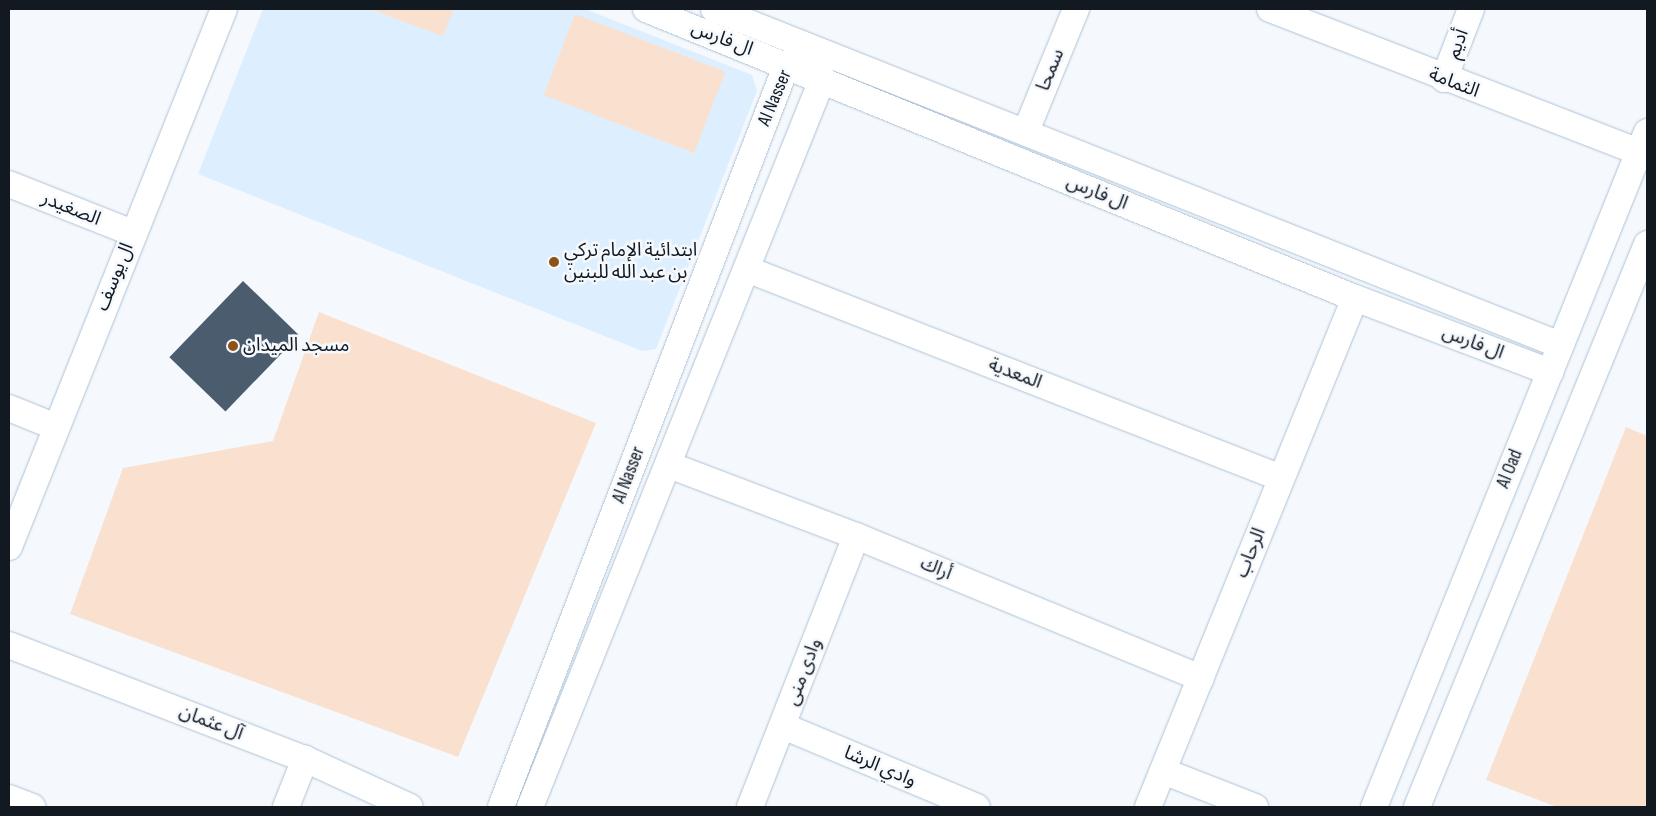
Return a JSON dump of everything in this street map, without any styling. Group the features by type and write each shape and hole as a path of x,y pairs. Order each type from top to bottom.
{"street":[{"name":"ال يوسف","path":"9,547 224,9"},
{"name":"ال فارس","path":"646,9 787,64 1355,298 1550,372"},
{"name":"ال فارس","path":"714,9 1026,131 1560,345"},
{"name":"سمحا","path":"1026,131 1076,9"},
{"name":"الثمامة","path":"1270,9 1444,79 1643,142"},
{"name":"أديم","path":"1444,79 1471,9"},
{"name":"Al Nasser","path":"501,807 787,64 814,49 822,80 749,270 530,807"},
{"name":"Al Oad","path":"1374,807 1643,142"},
{"name":"الصغيدر","path":"9,184 133,233"},
{"path":"1417,807 1647,244"},
{"name":"المعدية","path":"749,270 1281,478"},
{"name":"الرحاب","path":"1148,807 1355,298"},
{"path":"9,408 56,427"},
{"name":"أراك","path":"669,465 856,536 1201,678"},
{"name":"وادى منى","path":"750,807 856,536"},
{"name":"آل عثمان","path":"9,646 305,759 410,807"},
{"name":"وادي الرشا","path":"783,726 965,805"},
{"path":"286,807 305,759"},
{"path":"1163,771 1255,807"},
{"path":"9,798 32,807"}],"shaded area":[{"name":"ابتدائية الإمام تركي بن عبد الله للبنين","path":"263,9 585,9 752,75 757,91 656,349 642,351 198,174"},
{"path":"370,9 454,9 443,36"},
{"path":"575,14 725,72 694,153 544,95"},
{"path":"319,312 596,423 458,757 70,614 123,468 273,441"},
{"path":"1626,427 1647,436 1647,807 1557,807 1486,780"}],"building":[{"name":"مسجد الميدان","path":"243,281 299,335 225,411 169,357"}],"place":[{"name":"ابتدائية الإمام تركي بن عبد الله للبنين","path":"554,262"},
{"name":"مسجد الميدان","path":"233,346"}]}
